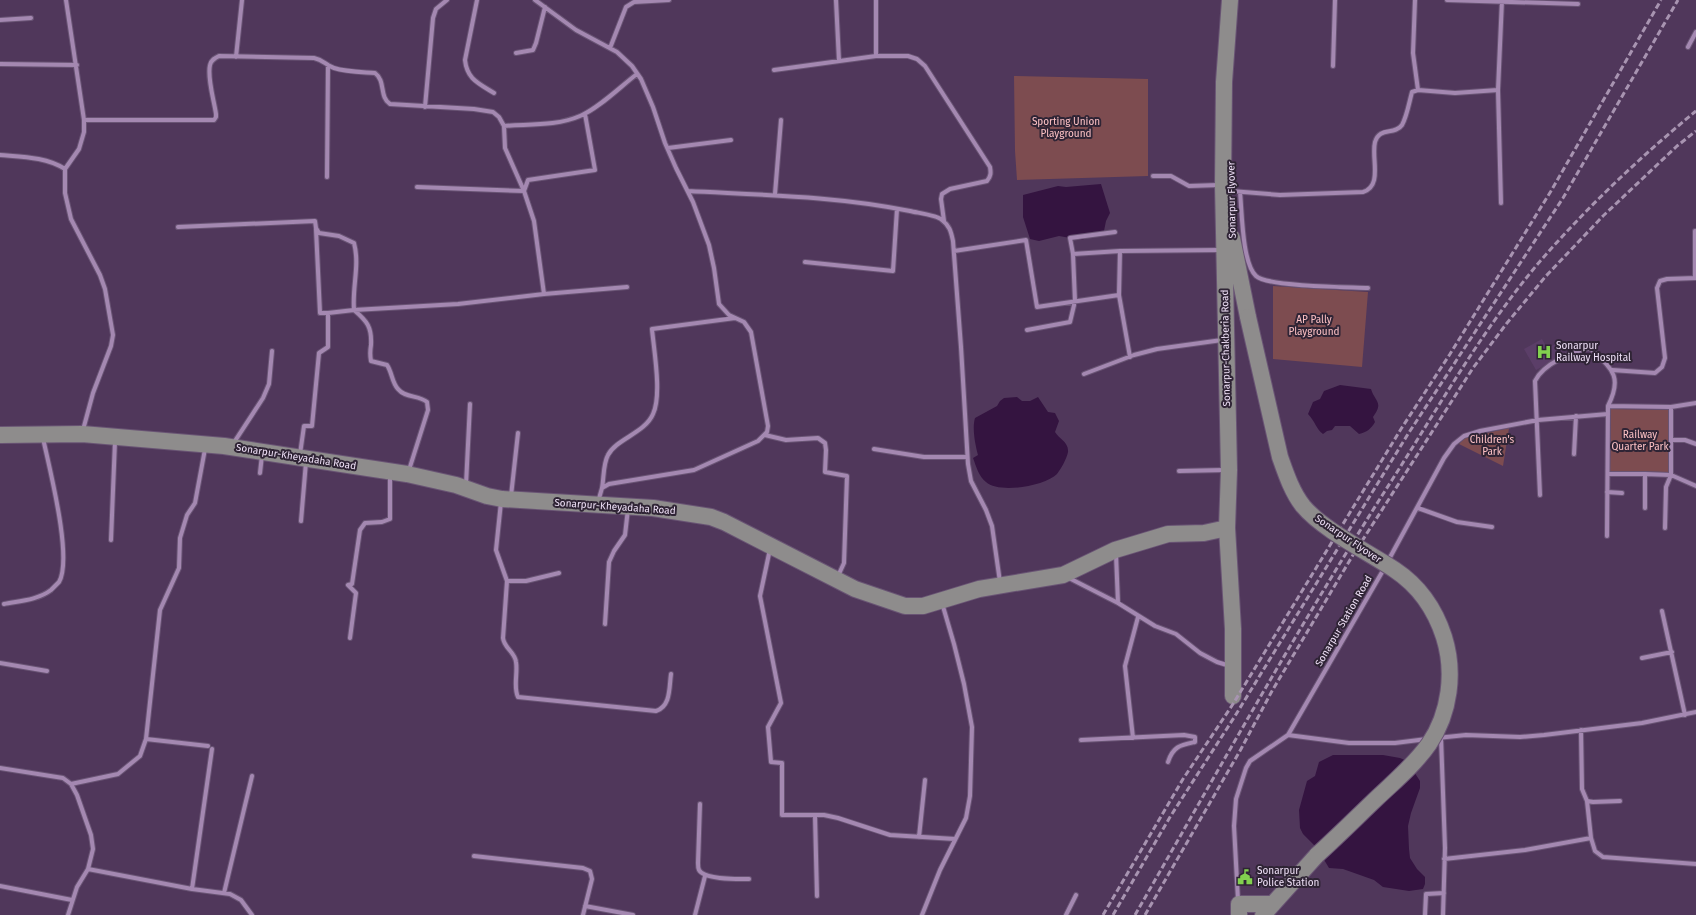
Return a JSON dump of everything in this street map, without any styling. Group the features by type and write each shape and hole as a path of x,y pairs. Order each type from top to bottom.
{"main road":[{"name":"Sonarpur Flyover","path":"1230,0 1225,48 1224,97 1231,137 1232,243 1280,457 1286,477 1303,506 1316,519 1396,570 1415,586 1434,612 1441,626 1449,656 1450,679 1445,709 1439,726 1419,757 1317,855 1268,909 1239,910"},
{"name":"Sonarpur-Chakberia Road","path":"1231,189 1224,250 1229,470 1228,528 1233,629 1233,696"},
{"name":"Sonarpur-Kheyadaha Road","path":"0,435 82,434 205,445 263,452 407,474 506,500 653,508 711,517 724,522 855,589 905,606 923,606 941,602 972,591 1063,575 1115,550 1168,534 1204,533 1228,528"}],"street":[{"path":"66,0 77,64 84,120 84,132 79,149 65,169 65,193 71,219 100,275 105,289 112,335 111,346 93,392 82,434"},
{"path":"236,57 242,0"},
{"path":"425,106 433,18 436,9 447,0"},
{"path":"477,0 464,60 466,70 471,78 494,93"},
{"path":"535,0 580,33 610,48 626,60 637,74 654,107 668,148 688,191 709,245 719,304 725,312 744,322 751,332 768,426 765,435 758,441 694,470 609,484 602,488"},
{"path":"610,48 626,7 634,2 669,0"},
{"path":"836,0 839,61"},
{"path":"876,0 876,56"},
{"path":"1333,66 1335,0"},
{"path":"1415,0 1413,53 1418,90"},
{"path":"1447,0 1578,4"},
{"path":"1501,203 1498,90 1502,1"},
{"path":"516,53 533,50 545,7"},
{"path":"0,20 31,18"},
{"path":"1688,47 1696,32"},
{"path":"84,120 214,120 216,114 210,76 210,65 213,60 219,56 314,58 322,60 335,68 375,73 380,78 384,97 390,104 474,109 493,112 499,117 504,126 505,148 524,191 534,221 544,294"},
{"path":"774,70 876,56 908,56 917,59 925,66 990,167 991,172 990,177 987,180 950,189 942,194 941,199 944,221"},
{"path":"0,64 77,64"},
{"path":"328,65 328,177"},
{"path":"504,126 564,122 585,114 637,74"},
{"path":"1153,176 1171,176 1189,186 1280,195 1363,192 1370,190 1375,179 1375,144 1377,137 1381,132 1395,130 1401,126 1412,92 1418,90 1455,93 1498,90"},
{"path":"524,191 528,180 595,170 585,114"},
{"path":"775,194 781,120"},
{"path":"668,148 731,140"},
{"path":"0,155 46,160 65,169"},
{"path":"417,187 524,191"},
{"path":"1231,189 1244,245 1250,266 1255,276 1273,283 1368,288"},
{"path":"688,191 775,194 853,201 942,219 951,229 961,347 967,457 971,481 986,510 992,526 1001,586"},
{"path":"805,262 893,271 897,209"},
{"path":"178,227 315,221 320,313 458,304 544,294 627,287"},
{"path":"316,228 319,233 340,236 354,243 357,264 353,300 354,310 366,321 371,331 371,361 388,365 398,390 403,394 423,398 427,402 428,410 407,474"},
{"path":"1612,370 1655,373 1662,367 1665,358 1657,288 1660,281 1696,278 1695,231"},
{"path":"1027,330 1070,322 1075,301 1073,254 1070,238 1115,232"},
{"path":"954,251 1026,240 1037,307 1119,295"},
{"path":"1120,250 1119,295 1130,357"},
{"path":"1073,254 1120,250 1224,250"},
{"path":"301,521 304,426 312,426 319,353 328,347 328,313"},
{"path":"598,505 608,455 614,448 644,426 653,416 656,407 657,394 652,329 735,318"},
{"path":"1084,374 1130,357 1158,349 1226,339"},
{"path":"1540,494 1538,420 1535,381 1538,375 1553,363 1590,348 1612,370 1615,381 1615,393 1608,406 1607,536"},
{"path":"230,448 262,398 269,384 272,351"},
{"path":"1608,406 1672,407 1696,403"},
{"path":"466,489 470,404"},
{"path":"1665,528 1666,486 1671,475 1672,407"},
{"name":"Sonarpur Station Road","path":"1239,910 1234,826 1236,799 1241,781 1250,761 1288,735 1418,508 1444,458 1454,444 1464,436 1538,420 1608,414"},
{"path":"1574,454 1576,416"},
{"path":"518,433 496,550 507,581 503,638 506,646 515,658 516,690 518,697 656,711 663,709 667,702 671,674"},
{"path":"4,604 40,596 51,590 60,581 64,558 63,538 43,434"},
{"path":"765,435 786,440 818,438 825,443 825,472 847,476 844,563 837,580"},
{"path":"111,540 115,437"},
{"path":"1671,440 1685,440 1696,444"},
{"path":"71,784 118,774 140,756 146,739 160,610 179,568 180,538 187,515 195,503 205,445"},
{"path":"874,449 924,456 967,457"},
{"path":"260,473 263,452"},
{"path":"1179,471 1229,470"},
{"path":"350,638 356,593 348,585 352,584 360,530 365,523 382,522 390,519 390,472"},
{"path":"1608,474 1671,475 1696,486"},
{"path":"1645,474 1645,508"},
{"path":"1607,492 1622,493"},
{"path":"605,624 609,562 614,551 625,535 629,507"},
{"path":"1418,508 1456,522 1492,527"},
{"path":"771,546 760,596 781,703 768,727 771,762 782,763 782,815 815,815 838,818 890,835 955,839"},
{"path":"1115,550 1118,604"},
{"path":"507,581 526,581 558,573"},
{"path":"1063,575 1118,604 1155,626 1176,634 1200,653 1217,662 1233,666"},
{"path":"922,915 940,870 966,818 970,796 972,727 964,684 941,602"},
{"path":"1662,611 1685,715"},
{"path":"1132,738 1125,666 1138,617"},
{"path":"1642,658 1672,652"},
{"path":"0,663 47,671"},
{"path":"1288,735 1349,743 1395,743 1466,735 1520,737 1642,723 1696,712"},
{"path":"1581,730 1582,789 1587,801 1591,838 1595,851 1602,857 1696,864"},
{"path":"1081,740 1184,735 1195,737 1195,742 1180,745 1171,753 1168,762"},
{"path":"1441,737 1444,915"},
{"path":"146,739 208,746"},
{"path":"192,888 212,749"},
{"path":"0,768 52,775 63,778 71,784 78,795 91,835 93,849 88,869 77,887 68,915"},
{"path":"224,893 252,776"},
{"path":"919,837 925,780"},
{"path":"1587,801 1620,801"},
{"path":"700,804 699,870 705,876 749,879"},
{"path":"815,815 817,896"},
{"path":"1444,859 1525,850 1591,838"},
{"path":"474,856 583,868 590,871 592,879 583,915"},
{"path":"88,869 230,894 241,900 252,915"},
{"path":"695,915 705,876"},
{"path":"0,886 72,900"},
{"path":"1425,915 1426,894 1444,893"},
{"path":"1066,915 1076,895"},
{"path":"585,906 633,915"}],"shaded area":[{"path":"1101,184 1110,213 1106,221 1104,231 1082,240 1059,236 1039,241 1030,239 1023,217 1023,195 1058,186 1066,187"},
{"name":"Sonarpur Railway Hospital","path":"1542,339 1547,348 1558,343 1564,355 1536,370 1524,349"},
{"path":"1340,385 1371,389 1378,402 1378,408 1373,417 1375,422 1367,431 1359,434 1350,426 1335,426 1332,430 1323,434 1308,414 1313,402 1320,399 1324,391"},
{"path":"1017,397 1022,401 1030,401 1038,397 1048,412 1055,413 1059,421 1055,432 1067,446 1068,452 1064,463 1057,474 1043,482 1011,488 992,486 981,477 973,458 978,455 974,431 975,418 997,406 1004,398"},
{"path":"1333,755 1383,755 1400,758 1407,761 1420,781 1420,788 1408,826 1410,858 1417,869 1425,877 1423,889 1409,891 1383,887 1374,880 1343,869 1329,868 1317,848 1303,834 1300,828 1299,810 1307,781 1315,776 1319,762"}],"green space":[{"name":"Sporting Union Playground","path":"1014,76 1148,79 1148,176 1017,180"},
{"name":"AP Pally Playground","path":"1273,286 1368,292 1362,367 1273,359"},
{"name":"Railway Quarter Park","path":"1611,409 1669,410 1668,472 1610,471"},
{"name":"Children's Park","path":"1509,428 1503,466 1459,444 1465,438"}],"railway":[{"path":"1103,915 1183,779 1233,704 1401,429 1450,354 1551,191 1661,0"},
{"path":"1113,915 1170,817 1235,716 1408,434 1563,198 1678,0"},
{"path":"1135,915 1325,587 1478,344 1516,291 1554,245 1633,166 1696,111"},
{"path":"1145,915 1241,749 1272,691 1353,555 1473,368 1507,323 1546,276 1603,216 1677,146 1696,131"}],"place":[{"name":"Sonarpur Railway Hospital","path":"1544,352"},
{"name":"Sonarpur Police Station","path":"1245,877"}]}
